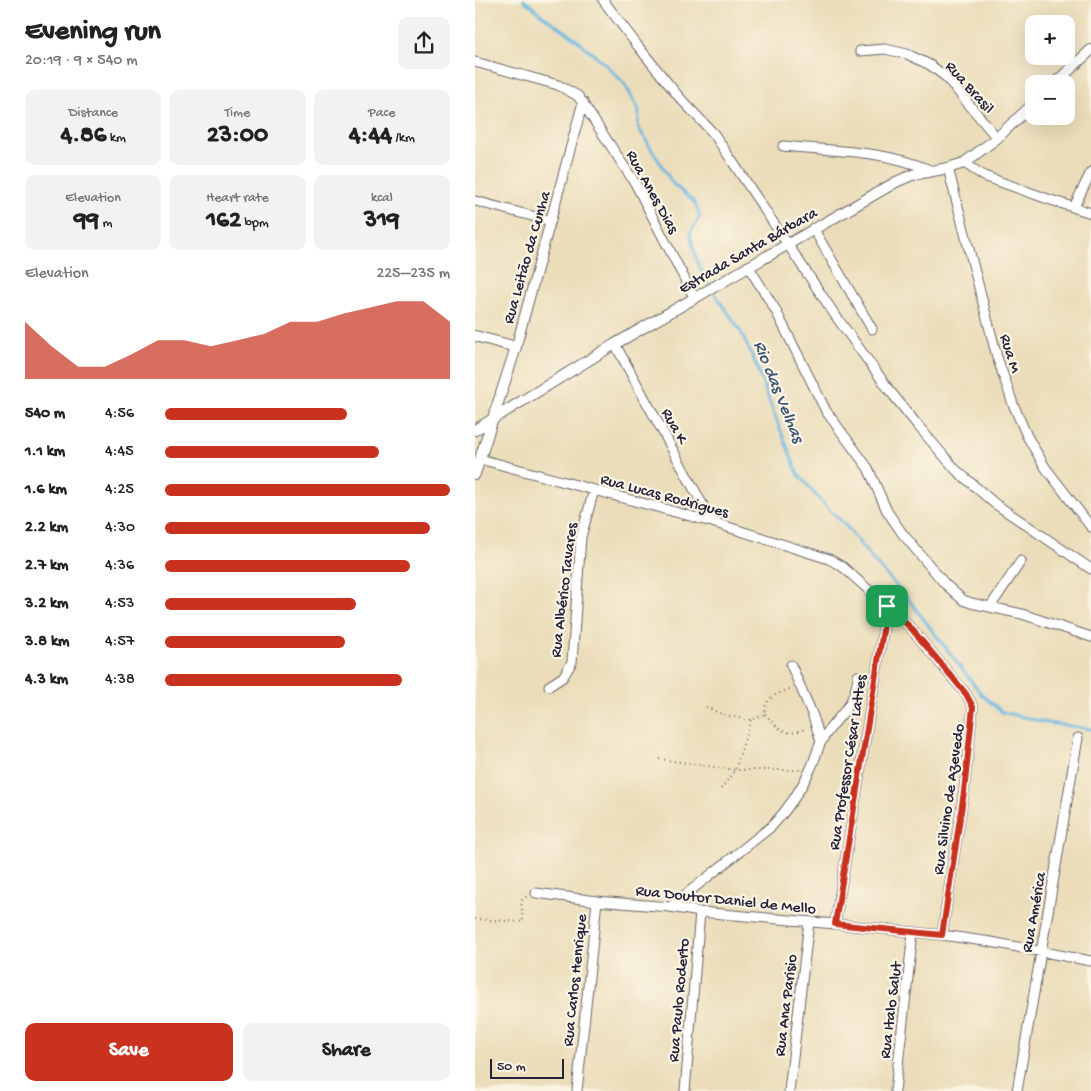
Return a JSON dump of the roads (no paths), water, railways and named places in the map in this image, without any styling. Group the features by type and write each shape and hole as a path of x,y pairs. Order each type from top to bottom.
{"street":[{"path":"603,0 643,53 714,134 835,315 890,391 919,427 956,470 994,503 1091,569"},
{"name":"Rua Brasil","path":"860,51 885,48 907,54 930,65 946,77 997,138"},
{"path":"1064,75 1091,50"},
{"path":"475,62 558,85 578,96 583,102"},
{"name":"Rua Leitão da Cunha","path":"475,474 477,458 493,419 516,347 583,102"},
{"name":"Rua Anes Dias","path":"583,102 635,183 696,296"},
{"name":"Estrada Santa Bárbara","path":"475,430 723,280 896,182 930,170 948,168 963,163 997,138 1025,112"},
{"path":"783,146 859,152 912,162 930,170"},
{"path":"963,163 984,176 1091,212"},
{"name":"Rua M","path":"948,168 992,338 1013,404 1027,436 1045,467 1091,527"},
{"path":"1074,207 1091,172"},
{"path":"475,201 551,221"},
{"path":"813,228 872,329"},
{"path":"748,266 775,309 826,411 867,468 887,511 902,533 945,584 956,595 971,603 1022,614 1091,637"},
{"path":"475,336 516,347"},
{"name":"Rua K","path":"615,344 712,522"},
{"name":"Rua Lucas Rodrigues","path":"477,458 712,522 805,550 829,559 843,567"},
{"name":"Rua Albérico Tavares","path":"549,686 563,677 571,662 581,537 594,490"},
{"path":"990,607 1021,561"},
{"name":"Rua Silvino de Azevedo","path":"843,567 910,627 966,694 973,707 964,792 942,935"},
{"name":"Rua Professor César Lattes","path":"835,924 887,606"},
{"path":"791,665 816,725 821,742"},
{"path":"670,907 773,826 799,793 821,742 852,701 859,676"},
{"name":"Rua América","path":"1017,1091 1078,738"},
{"name":"Rua Doutor Daniel de Mello","path":"536,893 597,901 670,907 699,912 942,935 1091,961"},
{"name":"Rua Carlos Henrique","path":"577,1091 597,901"},
{"name":"Rua Paulo Roderto","path":"685,1091 699,912"},
{"name":"Rua Ana Parisio","path":"789,1091 809,922"},
{"name":"Rua Italo Salut","path":"895,1091 913,933"}],"waterway":[{"name":"Rio das Velhas","path":"524,0 572,36 624,83 639,110 638,127 673,184 694,202 700,216 690,234 697,261 705,279 741,332 757,367 798,474 819,499 847,527 872,559 905,595 982,695 1002,712 1048,723 1091,729"}]}
